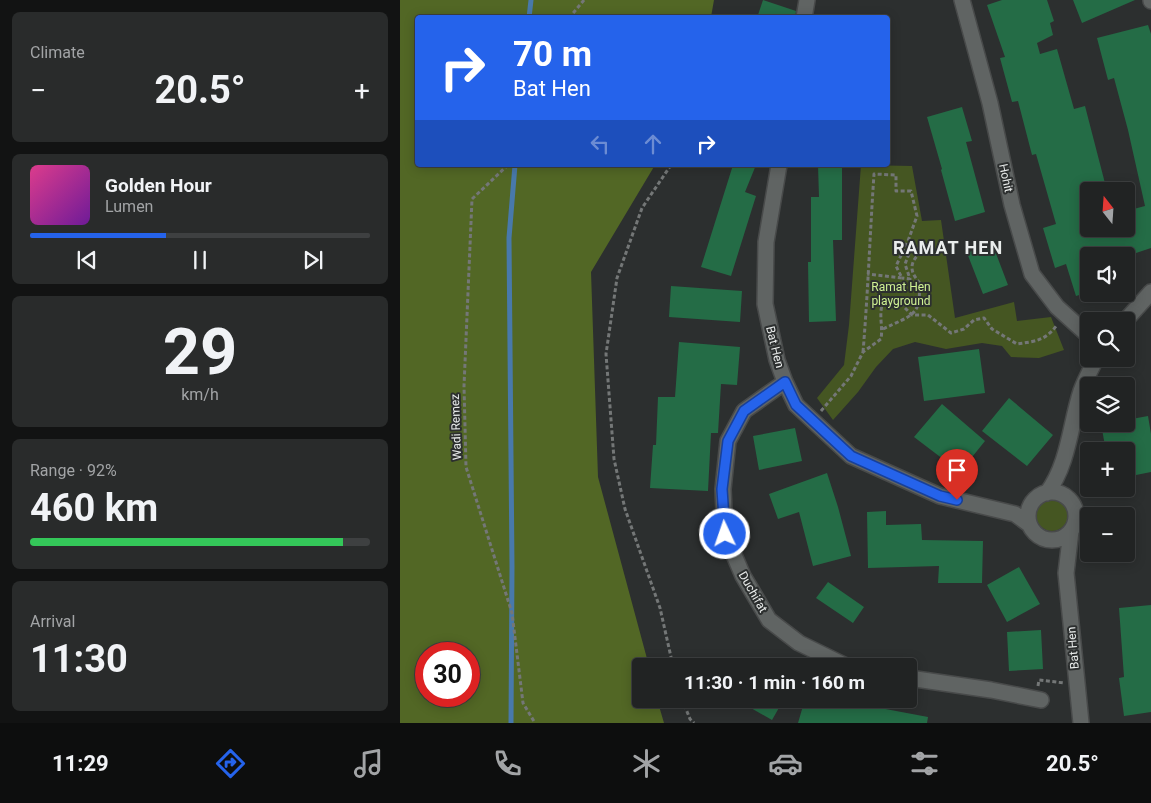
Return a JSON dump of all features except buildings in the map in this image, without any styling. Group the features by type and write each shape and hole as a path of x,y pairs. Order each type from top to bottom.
{"street":[{"path":"804,15 807,0"},
{"name":"Hohit","path":"962,0 990,103 1012,205 1032,274 1057,308 1080,328"},
{"name":"Bat Hen","path":"779,167 766,242 765,304 777,360 796,405 851,456 940,496 1008,511 1030,525"},
{"path":"1133,312 1151,292"},
{"path":"1047,493 1058,476 1064,461 1082,390 1092,367"},
{"name":"Duchifat","path":"785,382 744,411 728,441 722,489 725,534 742,576 769,620 800,643 830,658"},
{"path":"1064,461 1066,487 1074,507 1075,523 1071,531 1057,540 1048,540 1034,532 1028,517 1029,509 1039,496 1055,493 1063,495 1070,500"},
{"path":"1008,511 1018,509 1033,502"},
{"name":"Bat Hen","path":"1071,531 1066,572 1081,723"},
{"name":"Bat Hen","path":"1048,540 1059,556 1066,572"},
{"path":"917,679 1038,699"}],"path":[{"path":"572,15 584,0"},
{"name":"Wadi Remez","path":"506,167 472,199 464,386 466,467 512,613 522,704 535,723"},
{"path":"670,167 642,208 617,278 606,354 614,459 625,510 660,608 671,658"},
{"path":"812,421 851,376 863,352 874,174 896,175 896,191 911,191 917,216 896,266 902,278"},
{"path":"867,274 910,279 905,264 909,254 915,247 920,253 914,258 911,266 915,278 919,282 921,298 918,308 912,315 883,329"},
{"path":"863,352 881,340 883,329 880,314 882,305 890,300 901,304 912,315 928,315 951,333 964,329 974,320 984,318 992,329 1017,344 1037,341 1049,335 1065,315"},
{"path":"1038,699 1039,680 1077,684"},
{"path":"686,708 690,719 694,723"}],"green space":[{"path":"400,0 714,0 711,15 415,15 415,167 654,167 591,272 598,477 647,658 632,658 632,708 660,708 664,723 400,723"},
{"name":"Ramat Hen playground","path":"912,166 922,221 941,220 955,318 1014,302 1017,321 1051,317 1064,350 1039,358 1011,357 1002,346 982,343 946,349 915,342 893,349 833,420 817,398 844,365 849,325 861,167"},
{"path":"1052,499 1063,504 1068,515 1063,526 1052,531 1041,526 1036,515 1041,504"}],"waterway":[{"path":"529,15 531,0"},
{"path":"511,723 512,567 509,238 515,167"}],"district":[{"name":"RAMAT HEN","path":"948,247"}],"route":[{"path":"725,534 722,489 728,441 744,411 785,382 796,405 851,456 940,496 957,500"}]}
